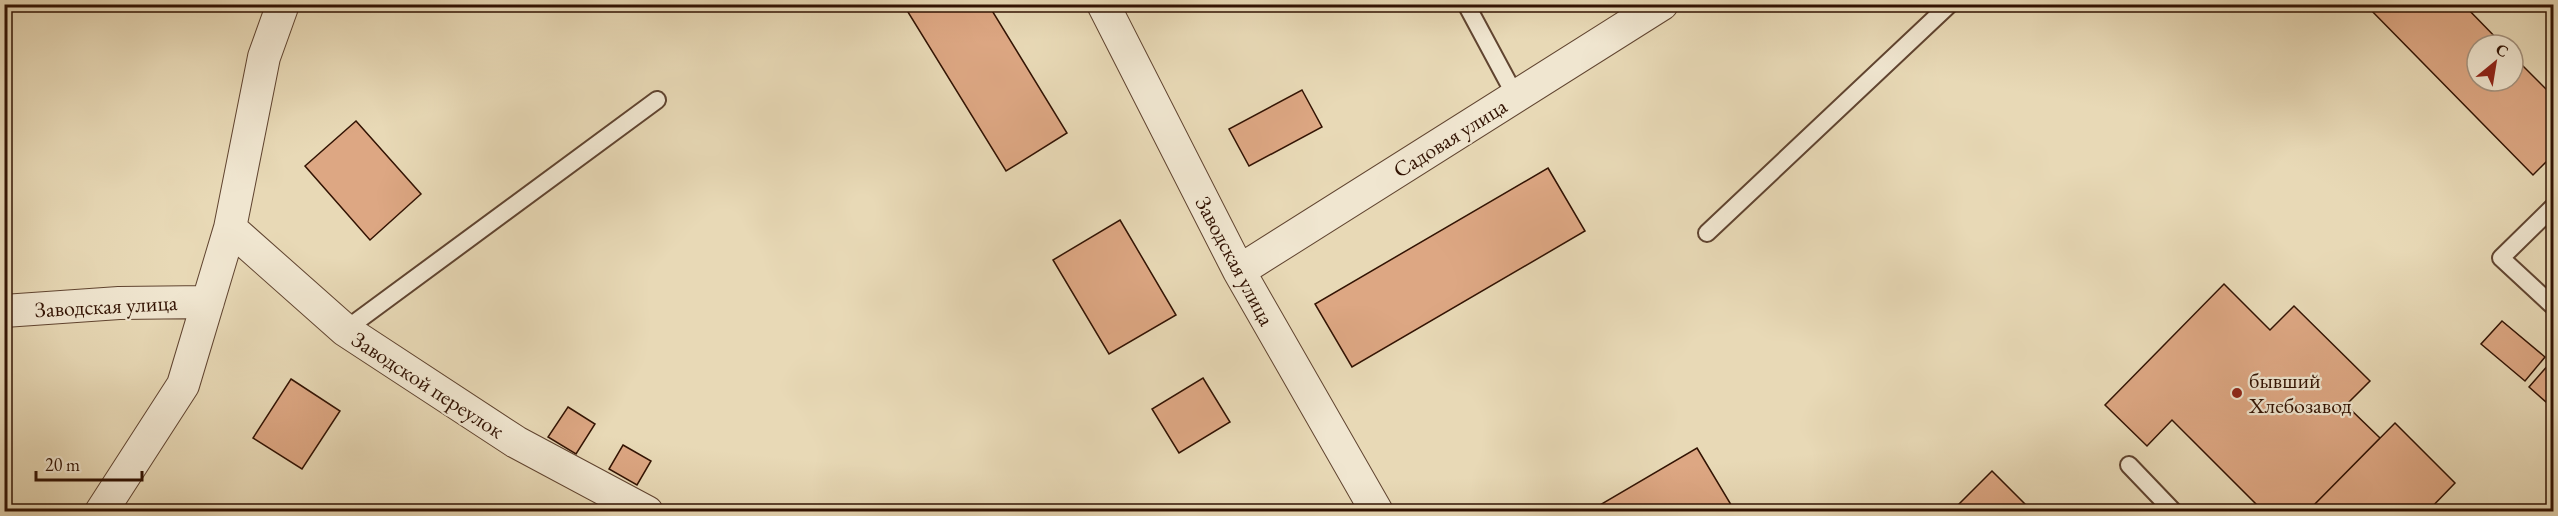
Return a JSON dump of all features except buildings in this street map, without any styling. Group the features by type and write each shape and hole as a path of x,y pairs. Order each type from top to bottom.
{"street":[{"path":"101,512 183,385 230,228 264,57 283,4"},
{"name":"Заводская улица","path":"1103,4 1239,271 1377,512"},
{"name":"Садовая улица","path":"1239,271 1662,4"},
{"name":"Заводской переулок","path":"230,228 345,330 516,442 647,512"},
{"name":"Заводская улица","path":"4,311 119,303 208,302"}],"lane":[{"path":"1466,4 1516,97"},
{"path":"1707,233 1950,4"},
{"path":"345,330 657,100"},
{"path":"2553,206 2501,258 2553,307"},
{"path":"2129,465 2174,512"}],"place":[{"name":"бывший Хлебозавод","path":"2237,393"}]}
